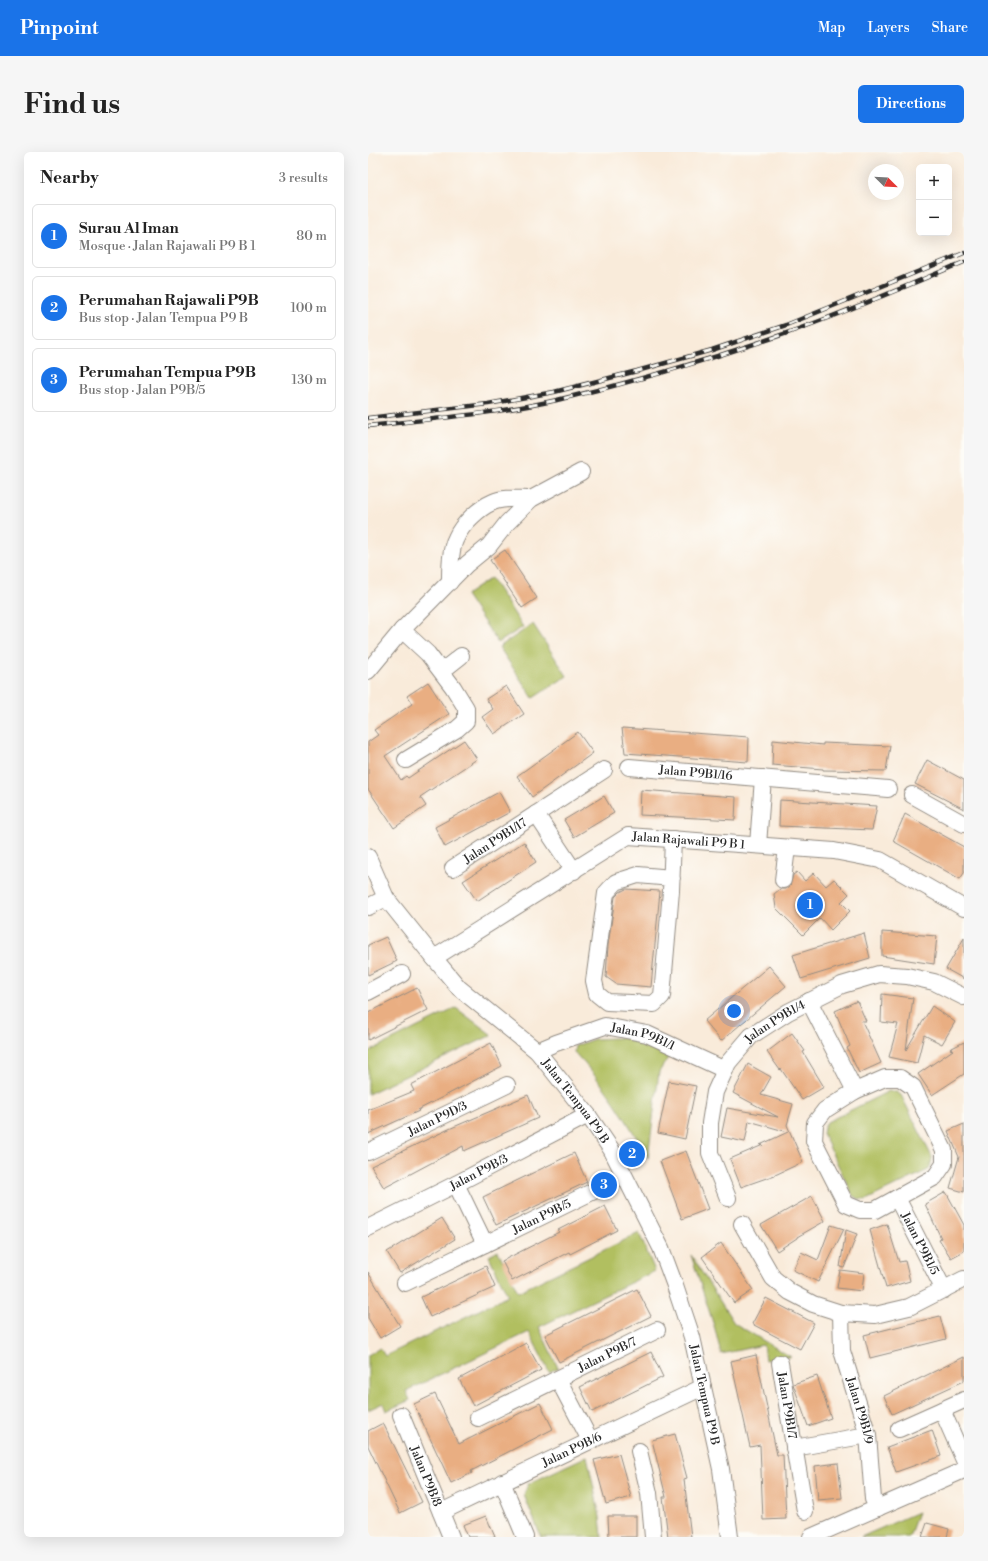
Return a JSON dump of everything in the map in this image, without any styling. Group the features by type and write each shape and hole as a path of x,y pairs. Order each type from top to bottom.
{"street":[{"path":"368,670 374,652 402,630 467,564 489,546 507,523 531,499 581,472"},
{"path":"450,582 450,567 455,539 472,516 494,502 504,499 531,499"},
{"path":"402,630 428,654 442,671 466,708 466,720 457,729 406,760"},
{"path":"442,671 461,656"},
{"name":"Jalan P9B1/16","path":"629,767 888,789"},
{"name":"Jalan P9B1/17","path":"453,868 604,770"},
{"path":"758,845 763,778"},
{"path":"912,795 964,824"},
{"name":"Jalan P9B1/17","path":"536,814 574,871"},
{"name":"Jalan Rajawali P9 B 1","path":"434,958 628,836 834,851 880,860 964,908"},
{"path":"672,878 638,875 616,882 606,893 594,981 597,994 607,1002 654,1004 662,996 672,878 673,839"},
{"path":"783,880 787,848"},
{"name":"Jalan Tempua P9 B","path":"368,857 386,898 434,958 459,988 537,1051 588,1115 611,1149 661,1248 692,1337 721,1469 730,1537"},
{"path":"368,907 386,898"},
{"path":"368,992 402,974"},
{"name":"Jalan P9B1/4","path":"728,1198 710,1153 710,1123 715,1092 728,1063 751,1036 788,1012 842,985 880,974 907,976 934,982 964,996"},
{"path":"809,1001 855,1091"},
{"path":"605,1026 607,1002"},
{"name":"Jalan P9B1/1","path":"537,1051 605,1026 647,1034 725,1070"},
{"name":"Jalan P9B1/5","path":"885,1078 900,1078 913,1087 944,1150 944,1164 935,1177 897,1198 875,1210 860,1210 846,1204 814,1141 815,1123 825,1110 855,1091 885,1078"},
{"name":"Jalan P9D/3","path":"368,1152 507,1085"},
{"name":"Jalan P9B/3","path":"369,1224 456,1184 588,1115"},
{"path":"456,1184 485,1244"},
{"name":"Jalan P9B/5","path":"405,1283 598,1189"},
{"name":"Jalan P9B1/5","path":"897,1198 944,1290"},
{"path":"742,1224 773,1278 790,1292 813,1304 841,1313 875,1315 909,1307 964,1279"},
{"name":"Jalan P9B1/9","path":"841,1313 842,1351 868,1435 873,1499 878,1508"},
{"name":"Jalan P9B/7","path":"478,1418 657,1330"},
{"name":"Jalan P9B1/7","path":"780,1363 805,1511"},
{"path":"558,1379 590,1440"},
{"name":"Jalan P9B/6","path":"441,1512 703,1387"},
{"path":"899,1429 964,1400"},
{"path":"942,1410 964,1460"},
{"name":"Jalan P9B/8","path":"401,1415 451,1537"},
{"name":"Jalan P9B1/7","path":"794,1448 868,1435"},
{"path":"639,1452 649,1493 653,1537"},
{"path":"811,1537 964,1470"},
{"path":"502,1482 525,1537"}],"green space":[{"path":"491,578 523,627 498,643 466,595"},
{"path":"533,624 567,676 533,698 499,647"},
{"path":"456,1008 492,1035 368,1094 368,1052"},
{"path":"594,1039 633,1039 669,1056 659,1072 648,1158 632,1130 605,1089 574,1052 575,1046"},
{"path":"889,1091 896,1092 901,1095 932,1157 931,1164 928,1170 866,1200 859,1199 853,1196 823,1134 824,1127 827,1122"},
{"path":"639,1233 655,1271 539,1327 558,1368 549,1372 529,1332 406,1391 410,1400 386,1411 383,1403 368,1410 368,1355 380,1348 385,1356 508,1296 489,1256 498,1251 518,1292"},
{"path":"691,1255 734,1323 791,1357 765,1360 763,1345 721,1354 715,1329"},
{"path":"587,1456 600,1517 602,1537 541,1537 524,1495 528,1484"},
{"path":"918,1512 909,1537 861,1537"}],"building":[{"path":"505,550 537,598 522,608 490,560"},
{"path":"428,682 449,714 385,756 401,780 406,776 408,778 464,740 477,759 420,797 426,806 394,828 368,789 368,742 378,735 374,730 412,704 407,696"},
{"path":"506,686 524,714 494,734 482,717 493,709 486,699"},
{"path":"622,728 749,737 748,762 625,753"},
{"path":"578,732 593,753 532,797 517,776"},
{"path":"773,740 823,745 823,743 890,746 886,771 823,770 772,765"},
{"path":"927,760 964,780 964,809 915,784"},
{"path":"641,790 736,797 735,820 640,815"},
{"path":"499,792 510,812 445,847 435,827"},
{"path":"604,796 614,813 574,837 564,820"},
{"path":"780,800 877,806 872,830 779,826"},
{"path":"905,814 964,847 964,873 960,879 893,841"},
{"path":"524,842 536,862 477,901 463,881"},
{"path":"797,872 805,881 814,873 826,886 834,879 849,894 841,902 850,911 831,930 820,918 803,935 776,908 774,894 780,889 786,889 790,886 793,875"},
{"path":"626,889 660,891 651,987 616,984 606,977 608,945 615,897"},
{"path":"882,932 937,936 934,964 882,956"},
{"path":"864,933 870,958 801,979 793,955"},
{"path":"386,937 397,961 368,975 368,945"},
{"path":"964,938 964,979 946,969"},
{"path":"769,966 786,986 721,1041 704,1021"},
{"path":"417,988 428,1010 368,1040 368,1013"},
{"path":"882,994 913,998 906,1050 932,1006 955,1022 942,1044 924,1035 917,1063 889,1057 898,1024 881,1022"},
{"path":"857,1001 866,1021 862,1021 881,1063 859,1073 847,1048 850,1046 835,1011"},
{"path":"792,1033 805,1051 803,1052 824,1087 802,1100 781,1069 780,1070 767,1052"},
{"path":"964,1042 964,1074 932,1095 918,1074 953,1050 950,1049"},
{"path":"491,1043 502,1066 418,1110 419,1111 368,1134 368,1110 414,1091 411,1085"},
{"path":"748,1064 771,1077 761,1095 793,1104 787,1125 803,1162 775,1175 741,1187 730,1159 763,1145 760,1145 788,1132 749,1121 745,1142 721,1137 727,1108 778,1117 733,1093"},
{"path":"669,1081 696,1086 685,1139 658,1133"},
{"path":"528,1095 538,1118 464,1151 463,1146 384,1188 371,1166 449,1129"},
{"path":"964,1124 964,1192 950,1188 959,1157 948,1131"},
{"path":"686,1151 708,1209 682,1219 660,1161"},
{"path":"574,1153 587,1182 496,1225 483,1197"},
{"path":"946,1192 964,1225 964,1251 951,1258 939,1239 941,1238 925,1204"},
{"path":"812,1196 825,1221 797,1237 777,1251 761,1225"},
{"path":"605,1206 617,1230 512,1281 502,1261 559,1232 558,1230"},
{"path":"442,1218 455,1239 400,1273 387,1252"},
{"path":"887,1224 899,1262 905,1261 910,1281 886,1288 870,1230"},
{"path":"831,1225 844,1229 818,1282 793,1270 801,1252 818,1260"},
{"path":"846,1230 857,1234 844,1268 840,1267"},
{"path":"721,1243 753,1290 734,1303 702,1257"},
{"path":"486,1266 495,1287 430,1317 421,1297"},
{"path":"840,1270 864,1273 862,1291 837,1288"},
{"path":"368,1272 400,1326 380,1338 368,1318"},
{"path":"637,1289 651,1316 559,1362 545,1335"},
{"path":"766,1298 814,1323 800,1349 752,1324"},
{"path":"940,1316 946,1339 870,1358 864,1335"},
{"path":"526,1343 541,1370 473,1406 459,1379"},
{"path":"651,1352 663,1377 592,1412 580,1387"},
{"path":"756,1355 777,1455 783,1455 786,1519 763,1520 760,1445 750,1447 731,1361"},
{"path":"964,1357 964,1381 892,1414 884,1396"},
{"path":"817,1376 831,1418 808,1426 793,1384"},
{"path":"435,1394 459,1444 540,1403 553,1429 471,1471 472,1473 451,1483 414,1404"},
{"path":"383,1423 422,1502 400,1513 368,1446 368,1431"},
{"path":"932,1430 941,1456 896,1472 887,1447"},
{"path":"675,1434 687,1478 684,1479 691,1537 668,1537 663,1497 666,1497 652,1440"},
{"path":"619,1454 631,1497 606,1504 594,1460"},
{"path":"838,1463 842,1498 818,1500 815,1466"},
{"path":"486,1516 495,1537 468,1537 463,1525"},
{"path":"608,1516 636,1516 636,1537 609,1537"},
{"path":"927,1523 949,1529 947,1537 922,1537"}],"railway":[{"path":"368,418 488,404 554,392 637,371 712,350 786,325 964,253"},
{"path":"368,426 463,416 534,405 644,378 787,333 876,299 964,262"}],"place":[{"name":"Surau Al Iman","path":"810,905"},
{"name":"Perumahan Rajawali P9B","path":"632,1154"},
{"name":"Perumahan Tempua P9B","path":"604,1185"}]}
